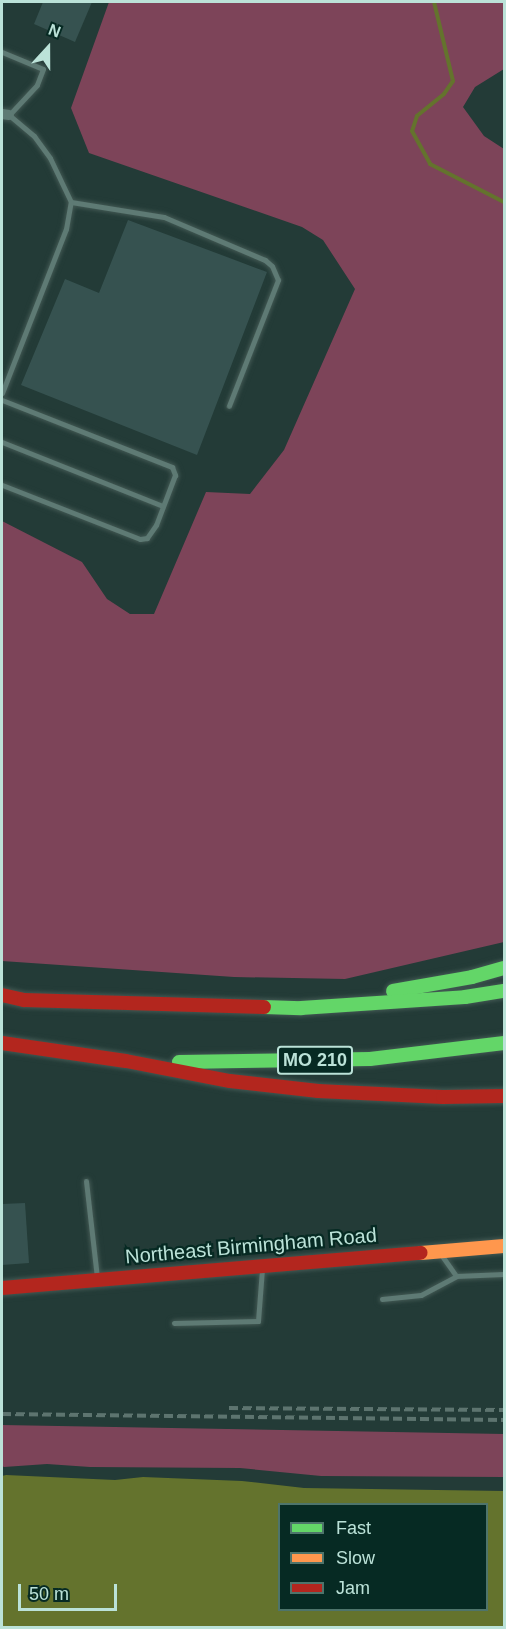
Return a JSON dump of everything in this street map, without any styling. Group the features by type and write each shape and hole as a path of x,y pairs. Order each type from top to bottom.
{"main road":[{"path":"302,1008 472,977 504,968"},
{"path":"2,995 24,1000 302,1008 465,997 504,991"},
{"name":"MO 210","path":"2,1043 126,1061 239,1063 370,1059 504,1043"},
{"path":"126,1061 230,1081 318,1091 443,1097 504,1096"},
{"name":"Northeast Birmingham Road","path":"2,1287 438,1249 504,1246"}],"lane":[{"path":"2,52 43,69 37,85 5,115 39,143 71,202 66,229 2,393"},
{"path":"71,202 164,217 266,260 272,266 278,280 229,406"},
{"path":"2,400 172,467 175,476 147,538 140,539 2,485"},
{"path":"2,442 163,506"},
{"path":"86,1182 97,1279"},
{"path":"438,1249 456,1276"},
{"path":"174,1323 258,1321 262,1264"},
{"path":"382,1299 422,1295 456,1276 504,1274"}],"shaded area":[{"path":"109,2 504,2 504,69 475,87 463,107 484,136 504,149 504,942 345,979 234,977 2,961 2,521 82,562 107,599 130,614 154,614 206,492 250,494 284,450 355,289 323,240 302,227 89,153 71,108"},
{"path":"2,1425 504,1434 504,1477 321,1476 240,1468 90,1467 47,1464 4,1467 2,1466"},
{"path":"2,1476 115,1480 143,1477 242,1481 304,1488 504,1491 504,1627 2,1627"}],"building":[{"path":"43,2 92,2 75,42 34,24"},
{"path":"128,220 267,272 197,455 21,385 65,279 99,293"},
{"path":"25,1203 29,1263 2,1265 2,1204"}],"waterway":[{"path":"434,2 453,81 444,94 417,116 412,131 430,164 504,202"}],"railway":[{"path":"229,1408 504,1410"},
{"path":"2,1414 504,1420"}],"traffic: fast":[{"path":"393,991 472,977 504,968"},
{"path":"264,1007 301,1008 465,997 504,991"},
{"path":"179,1062 370,1059 504,1043"}],"traffic: slow":[{"path":"421,1253 504,1246"}],"traffic: jam":[{"path":"2,995 24,1000 264,1007"},
{"path":"2,1043 126,1061 230,1081 318,1091 443,1097 504,1096"},
{"path":"2,1288 421,1253"}]}
